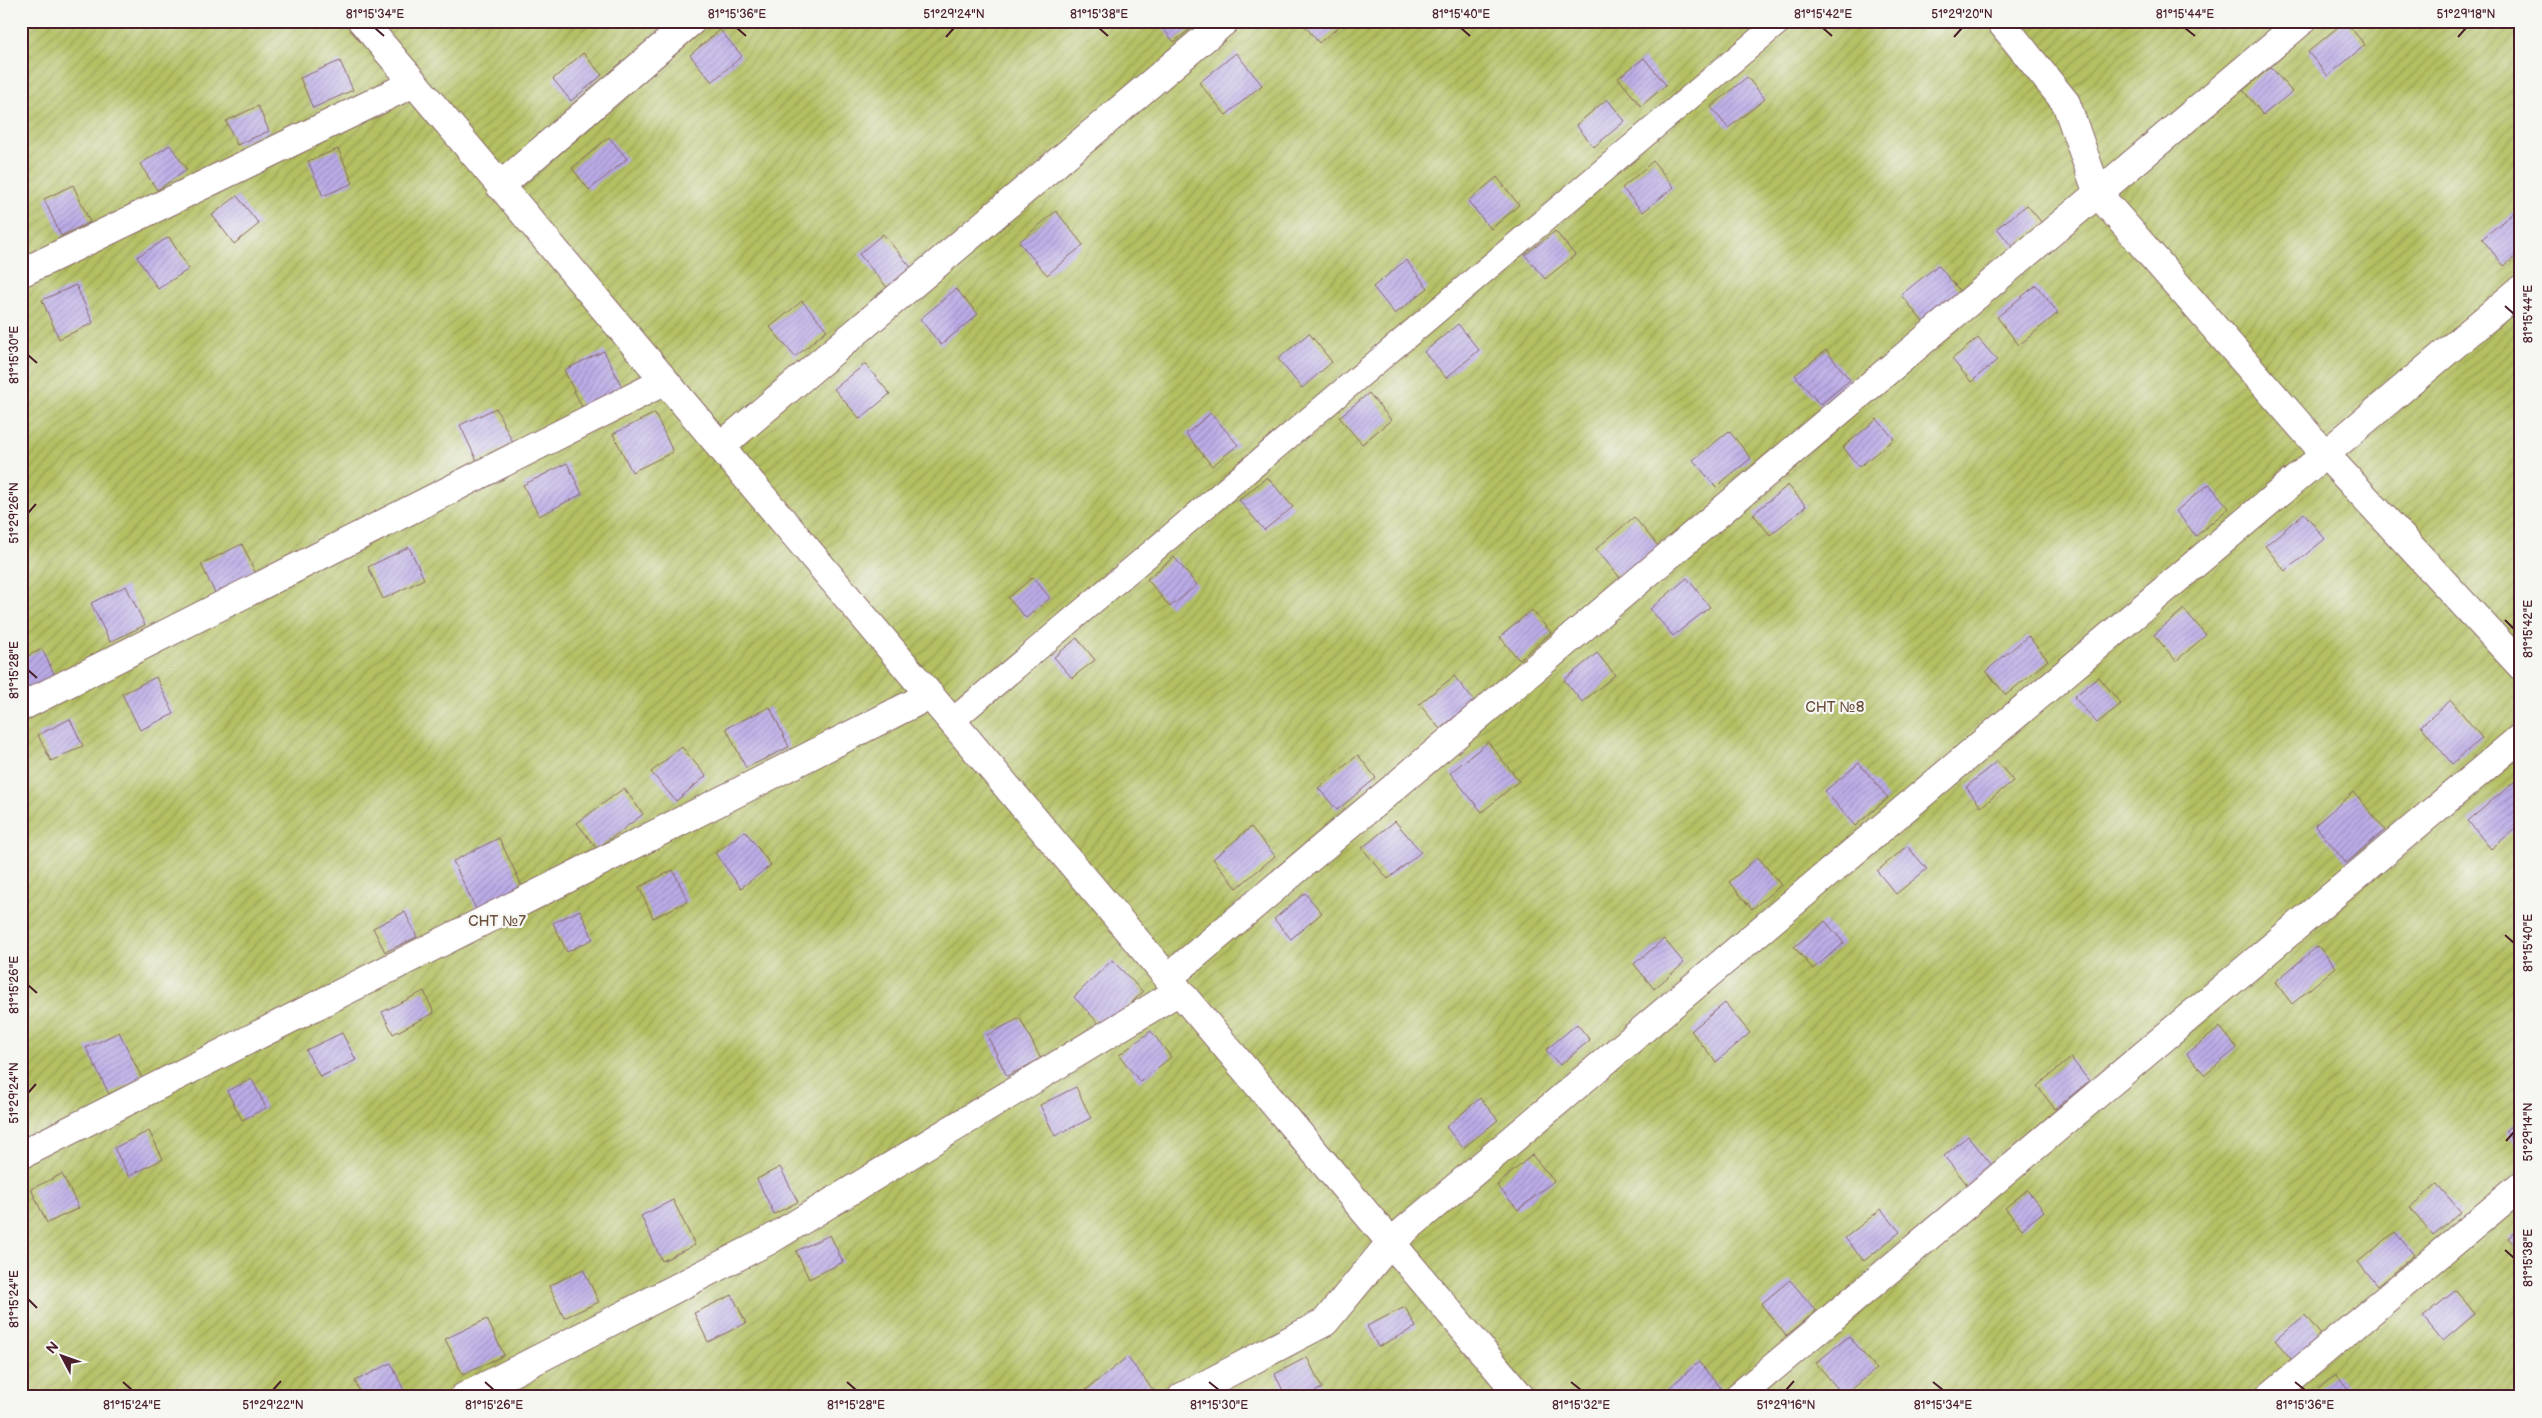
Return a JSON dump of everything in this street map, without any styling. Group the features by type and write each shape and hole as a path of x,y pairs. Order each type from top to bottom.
{"street":[{"path":"362,21 1521,1397"},
{"path":"500,186 692,21"},
{"path":"720,447 1225,21"},
{"path":"2000,21 2066,103 2098,194 2325,454 2521,666"},
{"path":"464,1397 768,1241 1174,984 2302,21"},
{"path":"21,273 414,83"},
{"path":"1182,1397 1325,1322 1391,1242 2521,289"},
{"path":"21,707 665,381"},
{"path":"21,1155 930,695"},
{"path":"1738,1397 2521,737"},
{"path":"2269,1397 2521,1186"}],"lane":[{"path":"952,721 1780,21"}],"green space":[{"name":"СНТ №8","path":"21,21 2521,21 2521,1397 21,1397"}],"building":[{"path":"1157,21 1200,21 1174,42"},
{"path":"1301,21 1346,21 1319,43"},
{"path":"2345,21 2365,45 2328,76 2308,52"},
{"path":"720,30 742,56 712,82 690,55"},
{"path":"583,53 602,75 571,101 553,79"},
{"path":"1236,53 1262,85 1226,115 1199,83"},
{"path":"1644,58 1666,85 1641,106 1618,78"},
{"path":"340,61 353,90 313,108 300,78"},
{"path":"2271,67 2292,92 2263,115 2243,90"},
{"path":"1747,77 1765,99 1728,128 1711,107"},
{"path":"1607,99 1625,121 1594,147 1576,125"},
{"path":"258,106 269,131 237,145 226,121"},
{"path":"609,137 627,159 589,190 572,168"},
{"path":"170,145 187,170 157,190 140,164"},
{"path":"338,149 353,183 323,196 308,161"},
{"path":"1653,161 1674,187 1643,212 1622,188"},
{"path":"1497,177 1519,205 1491,229 1468,201"},
{"path":"73,185 90,222 61,236 44,199"},
{"path":"237,196 259,224 234,244 212,215"},
{"path":"2027,205 2042,223 2013,248 1997,228"},
{"path":"1056,211 1083,245 1047,275 1019,242"},
{"path":"2515,211 2521,219 2521,252 2504,266 2482,239"},
{"path":"1555,231 1575,255 1545,279 1525,255"},
{"path":"883,234 914,271 890,291 859,254"},
{"path":"169,237 189,269 158,289 137,257"},
{"path":"1406,260 1428,288 1395,314 1373,287"},
{"path":"1938,265 1960,291 1923,322 1901,295"},
{"path":"76,285 93,323 59,339 42,300"},
{"path":"2036,285 2058,313 2019,345 1997,317"},
{"path":"956,289 978,314 941,345 920,319"},
{"path":"802,301 827,330 795,357 770,327"},
{"path":"1458,324 1479,350 1446,378 1424,352"},
{"path":"1309,333 1332,362 1302,388 1278,359"},
{"path":"1978,338 1997,360 1971,382 1952,359"},
{"path":"1826,350 1850,380 1820,405 1795,375"},
{"path":"604,351 622,387 582,407 564,370"},
{"path":"865,364 890,394 860,419 834,389"},
{"path":"1369,393 1391,420 1362,444 1339,417"},
{"path":"496,408 513,443 477,461 460,425"},
{"path":"655,413 673,452 632,472 613,434"},
{"path":"1211,413 1238,445 1212,466 1186,434"},
{"path":"1877,419 1894,439 1859,467 1843,447"},
{"path":"1729,431 1751,458 1716,487 1693,460"},
{"path":"567,463 582,494 539,516 523,485"},
{"path":"1267,477 1293,507 1264,530 1239,500"},
{"path":"2209,484 2229,508 2196,536 2176,511"},
{"path":"1788,485 1806,506 1770,535 1753,514"},
{"path":"2304,513 2325,539 2285,571 2265,546"},
{"path":"1634,517 1659,547 1621,579 1596,549"},
{"path":"242,544 257,576 216,595 201,564"},
{"path":"409,547 424,579 383,599 368,567"},
{"path":"1174,557 1197,585 1170,607 1147,579"},
{"path":"1033,577 1050,598 1026,618 1008,598"},
{"path":"1687,578 1710,607 1673,636 1650,609"},
{"path":"126,586 145,625 110,642 91,603"},
{"path":"2184,609 2206,635 2176,661 2154,635"},
{"path":"1532,610 1551,633 1519,660 1500,637"},
{"path":"2028,636 2048,660 2006,695 1986,671"},
{"path":"1077,638 1095,660 1072,678 1054,657"},
{"path":"42,649 56,678 21,695 21,659"},
{"path":"1597,653 1615,675 1582,702 1564,680"},
{"path":"1454,676 1474,701 1440,729 1419,704"},
{"path":"156,677 174,714 140,730 122,694"},
{"path":"2099,677 2121,704 2097,723 2074,697"},
{"path":"2451,700 2482,738 2452,764 2421,726"},
{"path":"770,707 789,747 746,768 726,728"},
{"path":"70,719 83,746 51,761 38,735"},
{"path":"1488,742 1519,781 1482,812 1450,773"},
{"path":"682,747 706,776 676,801 651,772"},
{"path":"1358,755 1376,778 1337,810 1318,788"},
{"path":"1997,761 2013,781 1981,807 1966,787"},
{"path":"1859,763 1888,798 1855,826 1825,791"},
{"path":"2514,782 2521,790 2521,824 2491,849 2468,821"},
{"path":"624,788 643,814 597,849 577,823"},
{"path":"2354,792 2385,830 2346,863 2315,825"},
{"path":"1395,821 1421,852 1388,879 1362,848"},
{"path":"1251,827 1275,856 1237,888 1213,859"},
{"path":"745,831 771,865 741,888 715,853"},
{"path":"499,838 522,886 476,909 453,861"},
{"path":"1907,846 1927,869 1896,894 1877,871"},
{"path":"1758,857 1781,885 1752,909 1729,882"},
{"path":"673,870 688,901 653,918 639,887"},
{"path":"1305,893 1322,913 1291,939 1274,919"},
{"path":"580,910 593,939 567,952 553,923"},
{"path":"405,912 417,937 385,952 373,928"},
{"path":"1825,921 1844,943 1813,969 1794,947"},
{"path":"1664,939 1684,963 1654,989 1634,964"},
{"path":"2318,946 2336,967 2292,1004 2275,982"},
{"path":"1112,960 1143,992 1104,1029 1074,997"},
{"path":"424,991 434,1013 393,1034 382,1012"},
{"path":"1725,1003 1750,1033 1716,1062 1691,1031"},
{"path":"1020,1018 1041,1059 1007,1076 987,1035"},
{"path":"1577,1024 1590,1040 1560,1065 1546,1050"},
{"path":"2220,1027 2237,1048 2205,1075 2187,1054"},
{"path":"1151,1031 1171,1057 1140,1082 1119,1055"},
{"path":"119,1032 142,1078 109,1094 86,1048"},
{"path":"342,1033 356,1060 320,1077 306,1050"},
{"path":"2071,1058 2089,1081 2055,1109 2037,1086"},
{"path":"252,1079 266,1108 242,1120 227,1091"},
{"path":"1076,1087 1091,1118 1055,1136 1040,1105"},
{"path":"1480,1098 1498,1120 1463,1148 1446,1127"},
{"path":"2521,1118 2521,1150 2505,1131"},
{"path":"149,1131 163,1159 129,1176 114,1148"},
{"path":"1968,1136 1995,1169 1970,1188 1944,1156"},
{"path":"1532,1155 1554,1181 1518,1210 1497,1185"},
{"path":"780,1167 798,1202 774,1214 757,1179"},
{"path":"62,1174 79,1208 47,1223 31,1189"},
{"path":"2437,1184 2461,1212 2433,1235 2410,1207"},
{"path":"2027,1190 2044,1211 2022,1229 2005,1208"},
{"path":"673,1200 695,1245 662,1261 641,1216"},
{"path":"1881,1209 1900,1232 1864,1261 1845,1238"},
{"path":"2521,1228 2521,1253 2508,1238"},
{"path":"2395,1232 2414,1255 2377,1286 2358,1262"},
{"path":"830,1235 843,1262 809,1279 796,1251"},
{"path":"583,1269 599,1302 564,1318 549,1286"},
{"path":"1790,1280 1816,1311 1786,1336 1761,1304"},
{"path":"2456,1290 2475,1314 2443,1341 2423,1317"},
{"path":"732,1295 746,1323 708,1342 694,1313"},
{"path":"1405,1307 1416,1327 1378,1347 1367,1326"},
{"path":"2305,1315 2325,1340 2296,1365 2275,1340"},
{"path":"487,1319 504,1355 463,1375 445,1339"},
{"path":"1849,1336 1876,1369 1844,1396 1816,1363"},
{"path":"1127,1357 1155,1392 1149,1397 1091,1397 1086,1390"},
{"path":"1307,1357 1322,1388 1304,1397 1286,1397 1275,1374"},
{"path":"1699,1362 1721,1389 1711,1397 1668,1397 1664,1392"},
{"path":"391,1363 407,1397 362,1397 355,1381"},
{"path":"2336,1374 2355,1397 2309,1397"}],"park label":[{"name":"СНТ №7","path":"497,921"}]}
